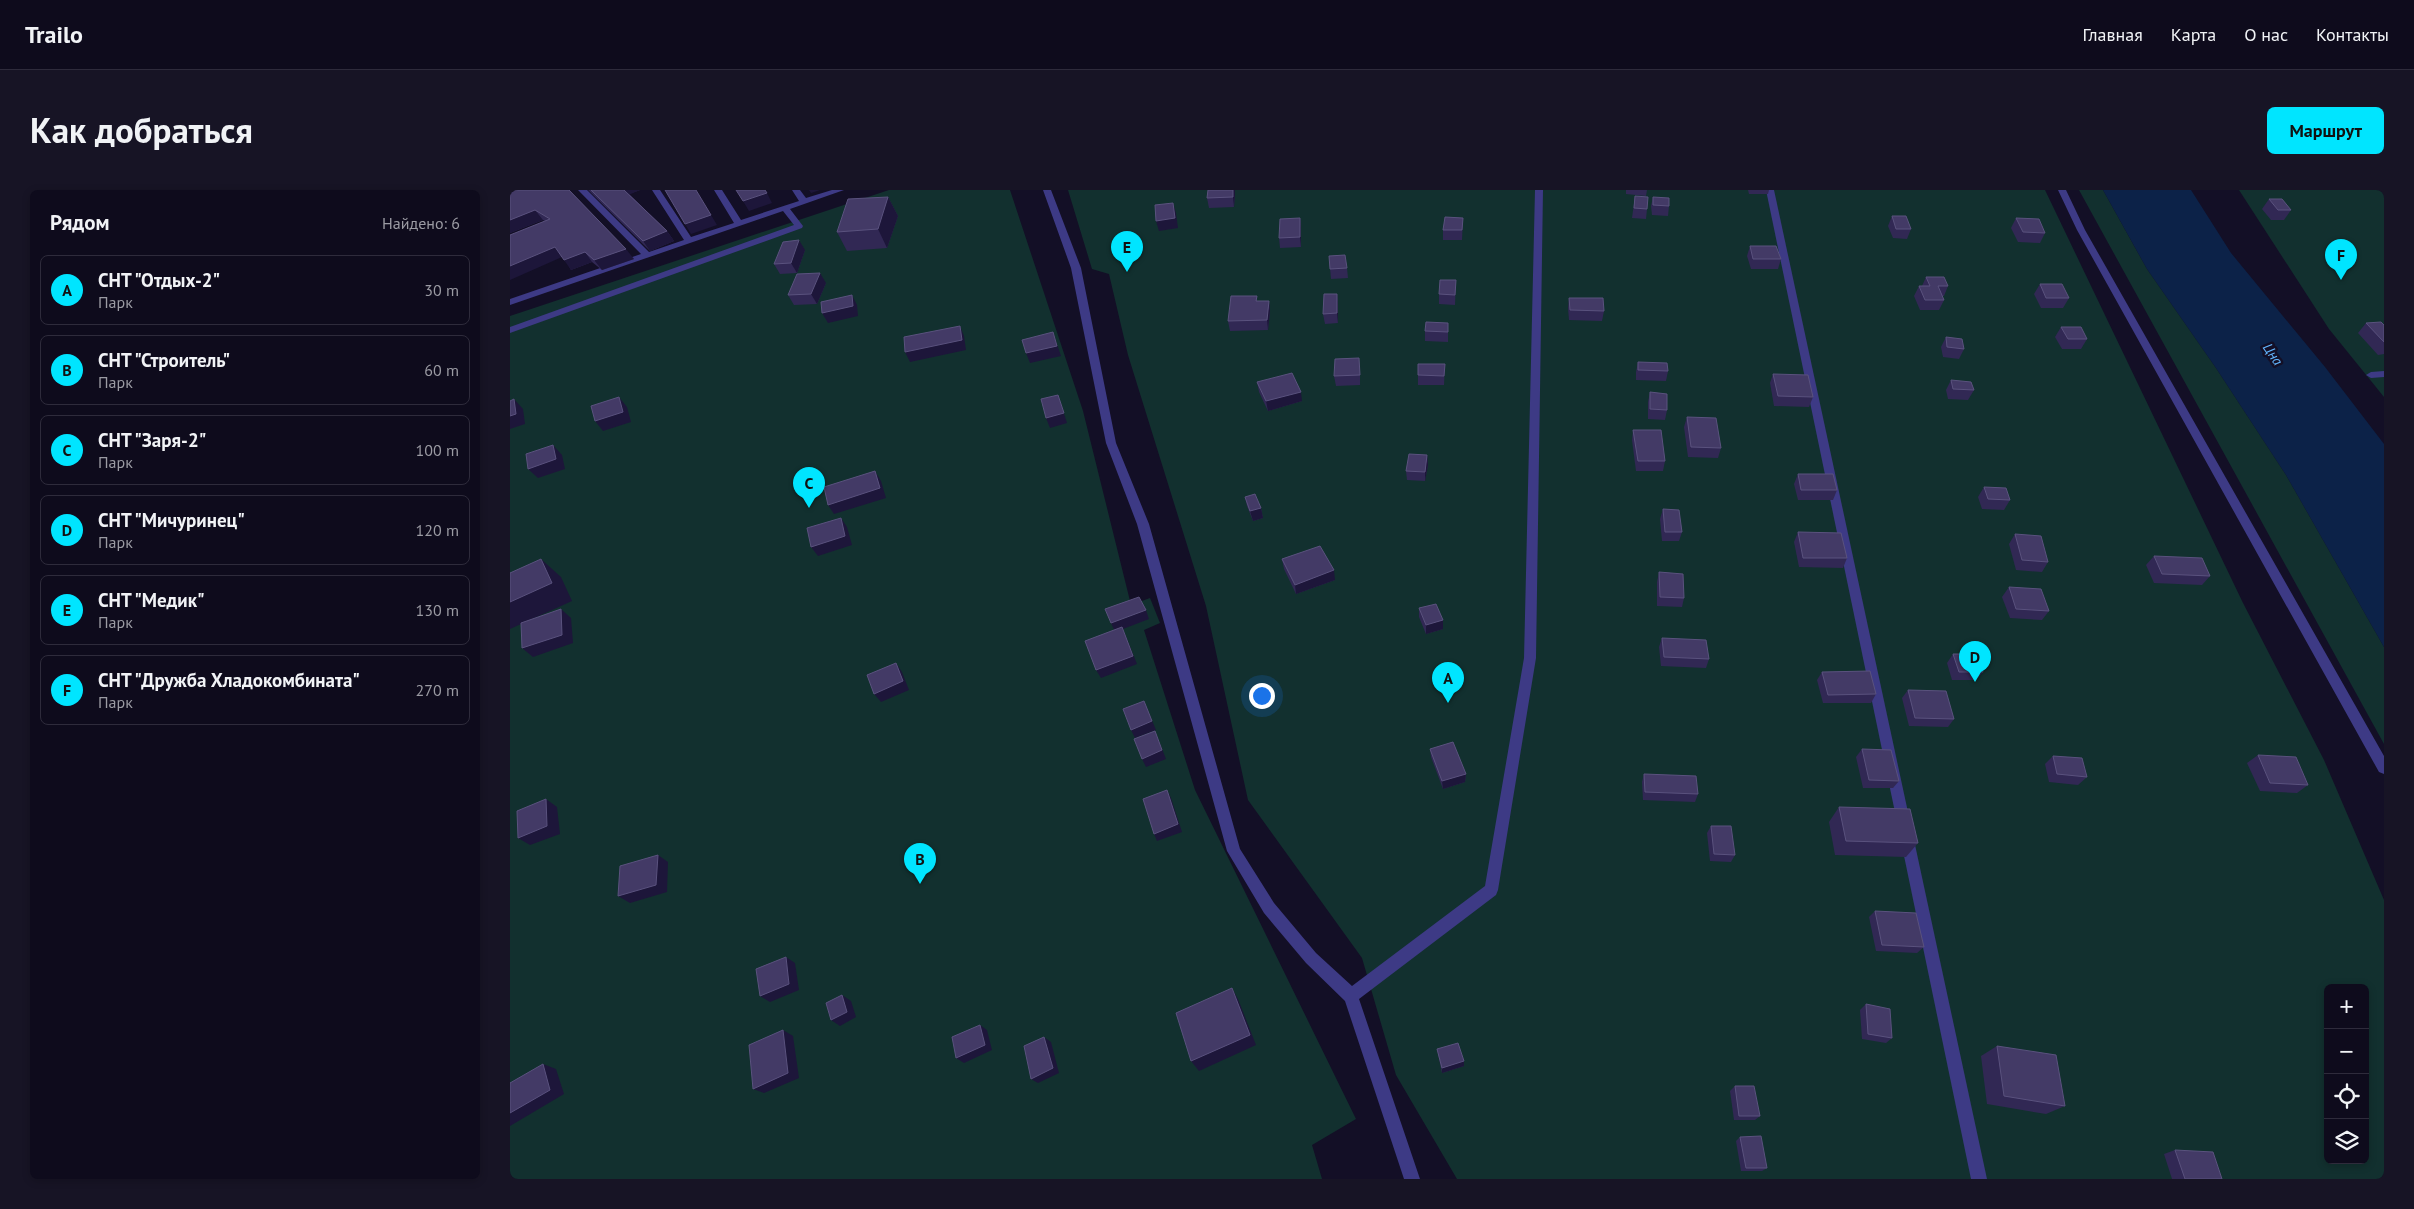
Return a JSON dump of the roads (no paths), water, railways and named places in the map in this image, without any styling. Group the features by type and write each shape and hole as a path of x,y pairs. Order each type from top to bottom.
{"lane":[{"path":"582,190 647,255"},
{"path":"656,190 689,241"},
{"path":"718,190 739,224"},
{"path":"796,190 804,202"},
{"path":"510,302 840,190"},
{"path":"1047,190 1076,268 1111,442 1143,524 1234,851 1269,908 1311,958 1351,996 1412,1179"},
{"path":"1351,996 1491,890 1530,658 1539,190"},
{"path":"1770,190 1979,1179"},
{"path":"2062,190 2086,238 2384,768"},
{"path":"510,330 799,226 785,208"},
{"path":"2371,375 2384,374"}],"water":[{"name":"Цна","path":"2103,190 2191,190 2231,253 2325,367 2384,444 2384,647 2286,475 2216,368 2147,269"}],"place":[{"name":"СНТ \"Медик\"","path":"1127,272"},
{"name":"СНТ \"Дружба Хладокомбината\"","path":"2341,280"},
{"name":"СНТ \"Заря-2\"","path":"809,508"},
{"name":"СНТ \"Мичуринец\"","path":"1975,682"},
{"name":"СНТ \"Отдых-2\"","path":"1448,703"},
{"name":"СНТ \"Строитель\"","path":"920,884"}]}
